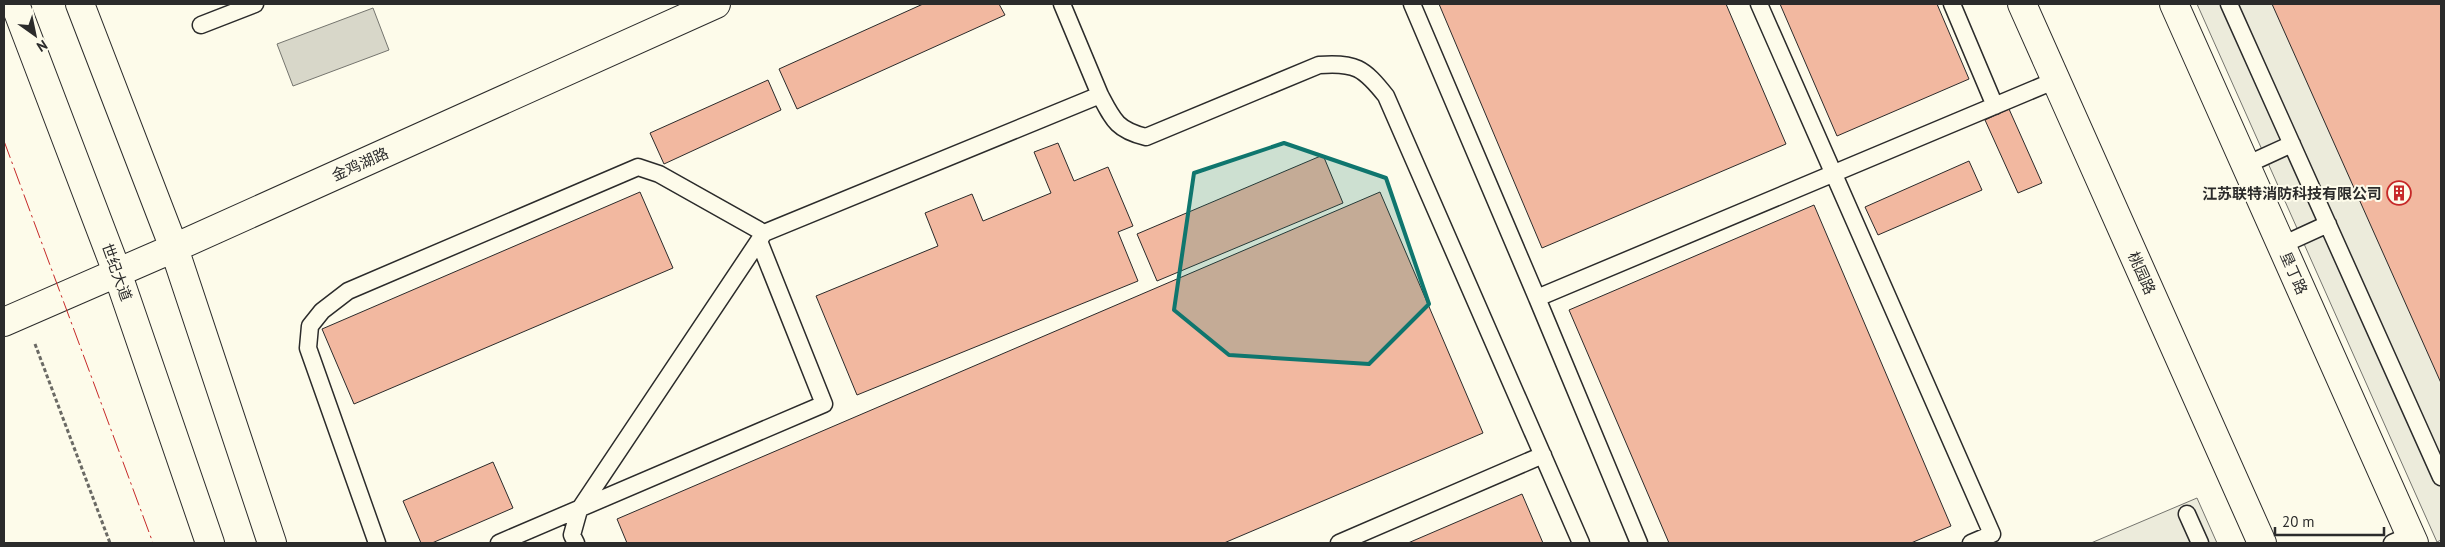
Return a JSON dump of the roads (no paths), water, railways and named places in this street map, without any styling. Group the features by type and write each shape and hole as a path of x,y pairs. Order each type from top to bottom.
{"street":[{"name":"世纪大道","path":"16,4 117,272 210,543"},
{"path":"80,4 174,248 272,543"},
{"name":"金鸡湖路","path":"14,318 716,4"},
{"name":"桃园路","path":"2022,4 2262,543"},
{"name":"垦丁路","path":"2174,4 2282,245 2406,540"}],"lane":[{"path":"201,25 255,4"},
{"path":"1062,4 1100,95 1113,121 1129,133 1146,137 1319,65 1342,63 1357,67 1374,81 1386,96 1581,543"},
{"path":"1412,4 1639,543"},
{"path":"1759,4 1995,539 1971,543"},
{"path":"1952,4 1995,106"},
{"path":"2229,4 2441,477"},
{"path":"1537,298 1834,175 2056,80"},
{"path":"576,543 572,534 579,510 761,237 1100,95"},
{"path":"2246,165 2292,144"},
{"path":"377,543 308,348 310,326 322,311 348,291 638,167 659,174 761,237 824,404 499,543"},
{"path":"2282,245 2328,224"},
{"path":"1339,543 1542,455"},
{"path":"2187,514 2200,543"}],"place":[{"name":"江苏联特消防科技有限公司","path":"2399,193"}]}
